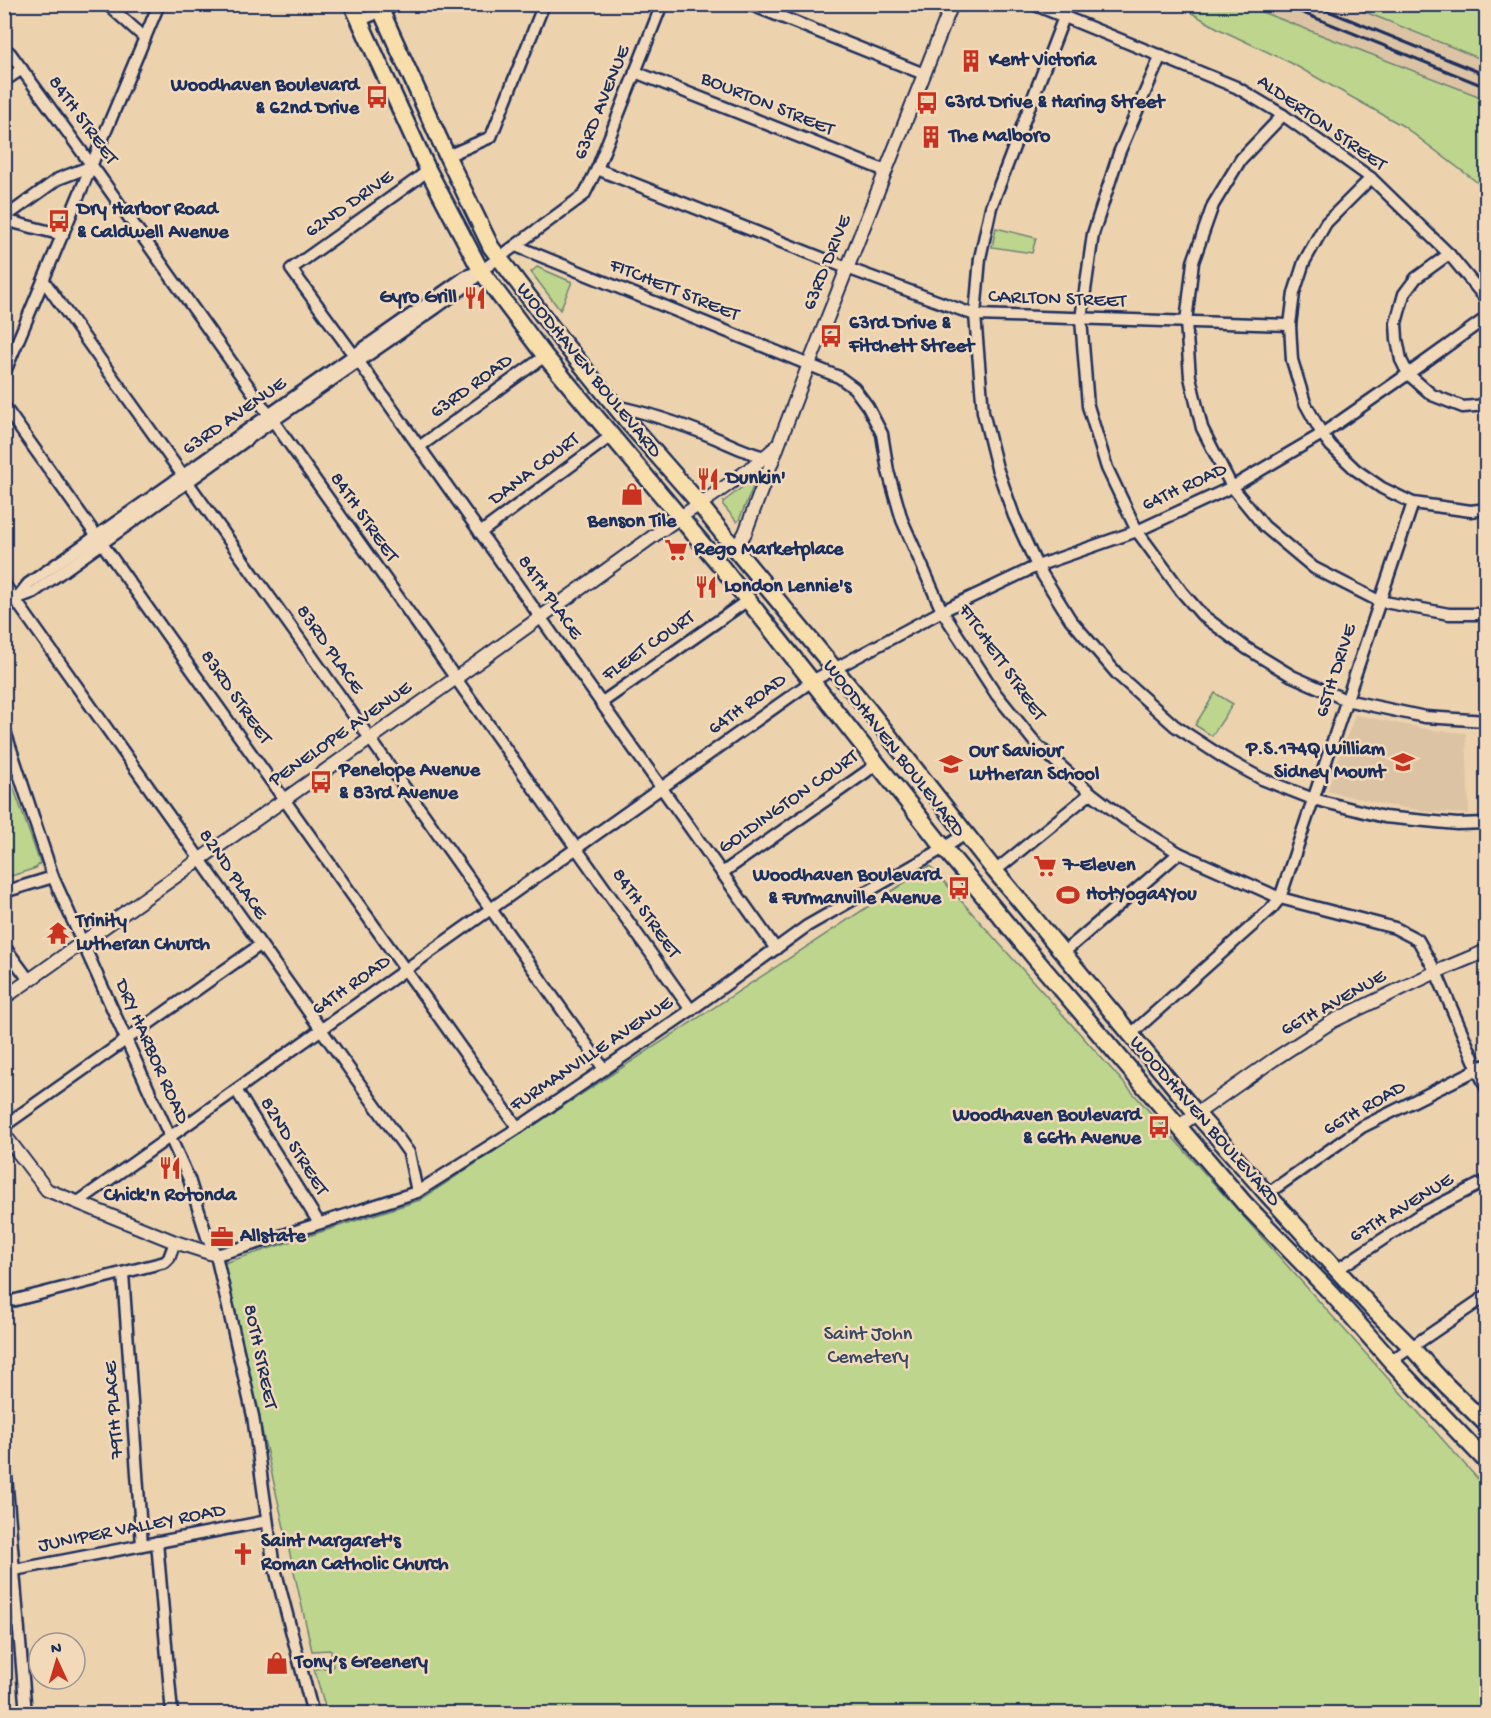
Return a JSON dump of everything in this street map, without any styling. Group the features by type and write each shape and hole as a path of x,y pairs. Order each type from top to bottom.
{"main road":[{"name":"WOODHAVEN BOULEVARD","path":"352,4 428,170 481,271 545,356 748,600 944,848 1044,969 1245,1204 1332,1294 1391,1361 1486,1461"},
{"name":"WOODHAVEN BOULEVARD","path":"380,8 491,247 562,341 835,668 964,834 1196,1113 1372,1308 1486,1424"}],"street":[{"path":"107,4 145,38"},
{"path":"4,375 159,4"},
{"path":"359,21 380,8 398,4"},
{"path":"447,156 491,137 544,4"},
{"name":"63RD AVENUE","path":"4,607 15,599 28,584 100,539 186,479 357,358 464,277 481,271 584,195 597,169 662,4"},
{"path":"749,4 924,74"},
{"name":"63RD DRIVE","path":"700,504 777,446 952,4"},
{"name":"ALDERTON STREET","path":"1033,4 1236,87 1283,115 1371,178 1449,254 1486,299"},
{"path":"1064,17 991,207 980,258 975,315 983,412 997,468 1036,566 1070,619 1118,675 1175,726 1224,758 1262,778 1313,799 1384,817 1457,824 1486,823"},
{"name":"84TH STREET","path":"4,48 10,52 92,166 690,1010"},
{"path":"1161,55 1119,153 1093,234 1082,319 1088,406 1107,468 1137,531 1202,615 1246,648 1292,676 1346,700 1425,717 1486,721"},
{"path":"4,81 22,69"},
{"name":"BOURTON STREET","path":"635,72 886,171"},
{"path":"1283,115 1241,159 1213,205 1193,262 1186,322 1190,377 1202,428 1232,487 1264,526 1314,568 1379,601 1449,614 1486,614"},
{"path":"4,219 58,178 92,166"},
{"name":"CARLTON STREET","path":"597,169 847,268 975,315 1290,325"},
{"name":"62ND DRIVE","path":"291,269 428,170"},
{"path":"1371,178 1326,223 1304,262 1294,293 1290,325 1292,360 1305,403 1322,434 1342,457 1382,488 1413,503 1471,511 1486,509"},
{"path":"4,219 63,235"},
{"name":"FITCHETT STREET","path":"516,246 839,377 854,388 868,407 882,434 888,471 902,520 942,611 996,694 1037,745 1091,793 1125,819 1179,853 1280,898 1395,928 1418,940 1482,1066 1486,1088"},
{"path":"1449,254 1416,279 1404,294 1396,323 1401,360 1408,375 1432,395 1463,407 1486,405"},
{"name":"84TH PLACE","path":"291,269 357,358 776,949"},
{"name":"83RD PLACE","path":"44,281 604,1069"},
{"name":"64TH ROAD","path":"78,1202 812,681 942,611 1036,566 1137,531 1232,487 1322,434 1486,318"},
{"name":"63RD ROAD","path":"420,447 545,356"},
{"name":"83RD STREET","path":"4,406 518,1128"},
{"path":"615,406 648,413 765,457"},
{"name":"DANA COURT","path":"480,533 611,436"},
{"path":"735,549 745,533 777,446"},
{"name":"65TH DRIVE","path":"1131,1034 1271,909 1280,898 1413,503"},
{"name":"PENELOPE AVENUE","path":"4,998 700,504"},
{"name":"82ND PLACE","path":"4,584 409,1153 417,1192"},
{"name":"FLEET COURT","path":"601,703 748,600"},
{"name":"DRY HARBOR ROAD","path":"4,728 54,877 189,1179 207,1237 216,1255"},
{"name":"GOLDINGTON COURT","path":"722,873 877,763"},
{"path":"995,870 1091,793"},
{"name":"FURMANVILLE AVENUE","path":"216,1255 417,1192 518,1128 690,1010 807,926 944,848 964,834"},
{"path":"1063,953 1179,853"},
{"path":"4,892 54,877"},
{"path":"4,1126 260,945"},
{"path":"4,946 29,980"},
{"name":"66TH AVENUE","path":"1179,1126 1333,1021 1486,951"},
{"name":"66TH ROAD","path":"1267,1194 1362,1127 1482,1066"},
{"name":"82ND STREET","path":"236,1090 319,1223"},
{"path":"4,1134 44,1188 175,1242 216,1255"},
{"name":"67TH AVENUE","path":"1338,1269 1421,1214 1486,1180"},
{"path":"4,1303 165,1262 175,1242"},
{"name":"80TH STREET","path":"216,1255 252,1416 273,1561 313,1713"},
{"name":"79TH PLACE","path":"123,1273 142,1545"},
{"path":"1391,1361 1486,1296"},
{"path":"4,1452 9,1571 26,1713"},
{"name":"JUNIPER VALLEY ROAD","path":"9,1571 267,1521"},
{"path":"157,1542 172,1713"}],"shaded area":[{"path":"1232,5 1486,5 1486,186 1436,145"},
{"name":"P.S.174Q William Sidney Mount","path":"1355,715 1431,730 1466,733 1469,814 1431,812 1386,805 1327,791"}],"green space":[{"path":"1178,5 1244,5 1486,99 1486,189 1403,126 1291,63 1219,29"},
{"path":"1348,5 1486,5 1486,61"},
{"path":"996,228 1036,238 1032,253 992,247"},
{"path":"537,267 572,282 560,310 531,272"},
{"path":"758,475 739,520 737,522 723,502"},
{"path":"1215,693 1233,704 1212,736 1195,725"},
{"path":"5,763 40,863 36,868 5,878"},
{"name":"Saint John Cemetery","path":"930,866 1486,1488 1486,1713 327,1713 314,1669 333,1667 331,1650 312,1651 224,1263 420,1200"}],"railway":[{"path":"1281,4 1486,87"},
{"path":"1311,4 1486,75"}],"place":[{"name":"Kent Victoria","path":"971,61"},
{"name":"Woodhaven Boulevard & 62nd Drive","path":"377,97"},
{"name":"63rd Drive & Haring Street","path":"927,103"},
{"name":"The Malboro","path":"931,137"},
{"name":"Dry Harbor Road & Caldwell Avenue","path":"59,221"},
{"name":"Gyro Grill","path":"475,298"},
{"name":"63rd Drive & Fitchett Street","path":"831,336"},
{"name":"Dunkin'","path":"708,479"},
{"name":"Benson Tile","path":"632,494"},
{"name":"Rego Marketplace","path":"676,550"},
{"name":"London Lennie's","path":"706,587"},
{"name":"P.S.174Q William Sidney Mount","path":"1403,762"},
{"name":"Our Saviour Lutheran School","path":"951,764"},
{"name":"Penelope Avenue & 83rd Avenue","path":"321,782"},
{"name":"7-Eleven","path":"1045,866"},
{"name":"Woodhaven Boulevard & Furmanville Avenue","path":"959,888"},
{"name":"HotYoga4You","path":"1068,895"},
{"name":"Trinity Lutheran Church","path":"58,933"},
{"name":"Woodhaven Boulevard & 66th Avenue","path":"1159,1127"},
{"name":"Chick'n Rotonda","path":"170,1168"},
{"name":"Allstate","path":"222,1237"},
{"name":"Saint Margaret's Roman Catholic Church","path":"243,1554"},
{"name":"Tony’s Greenery","path":"277,1663"}]}
